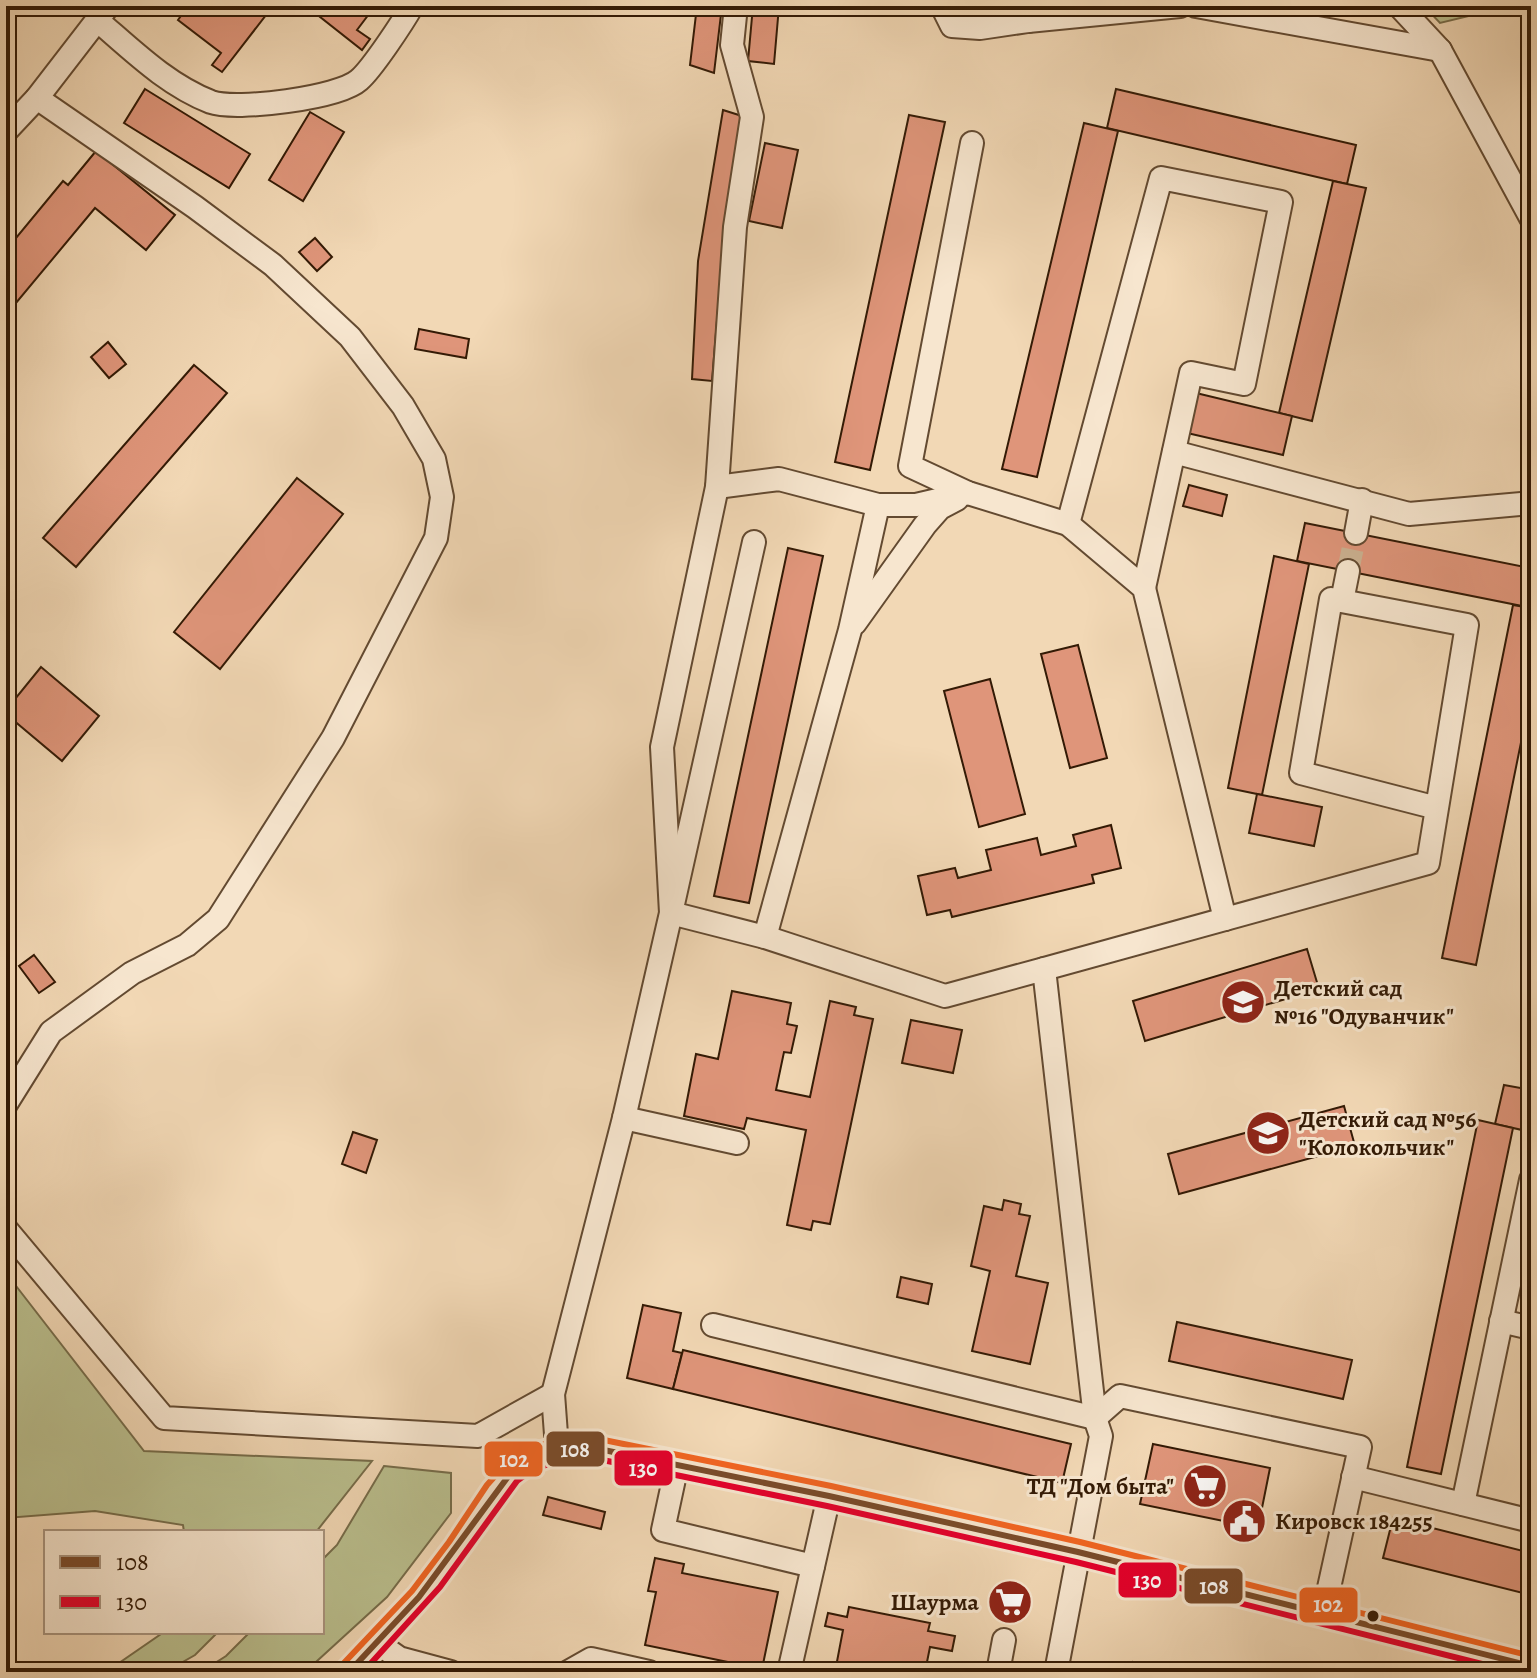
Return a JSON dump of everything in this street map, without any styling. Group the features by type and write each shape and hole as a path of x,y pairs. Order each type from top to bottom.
{"street":[{"path":"6,131 37,98 103,13 166,78 212,103 235,106 311,98 335,92 358,81 412,6"},
{"path":"671,913 662,747 717,487 735,227 752,117 732,45 736,6"},
{"path":"942,6 952,26 980,28 1034,14 1180,6"},
{"path":"1196,6 1440,50"},
{"path":"1399,6 1440,50 1531,218"},
{"path":"6,1104 51,1032 132,973 187,945 218,919 333,738 436,538 442,497 434,459 403,406 350,337 273,265 37,98"},
{"path":"972,143 910,466 968,493 1068,524 1144,588"},
{"path":"1068,524 1161,178 1281,202 1244,384 1191,373 1144,588 1225,919"},
{"path":"1174,452 1409,514 1531,503"},
{"path":"717,487 779,479 878,505 916,505 968,493"},
{"path":"850,630 925,525 940,508 968,493"},
{"path":"1356,533 1362,500"},
{"path":"765,937 850,630 878,505"},
{"path":"557,1448 553,1394 624,1118 754,542"},
{"path":"1342,601 1348,571"},
{"path":"671,913 765,937 945,996 1428,863 1467,625 1331,599 1301,773 1437,808"},
{"path":"1044,969 1095,1418 1101,1436 1056,1672"},
{"path":"624,1118 737,1143"},
{"path":"1463,1504 1531,1180"},
{"path":"6,1229 164,1418 478,1436 553,1394"},
{"path":"1501,1321 1531,1328"},
{"path":"713,1325 1095,1418"},
{"path":"1095,1418 1120,1396 1360,1447 1323,1615"},
{"path":"349,1672 379,1644 416,1601 511,1472 532,1458 557,1448 589,1447 829,1496 1078,1552 1323,1615 1466,1661 1531,1666"},
{"path":"677,1465 663,1530 813,1566"},
{"path":"1353,1477 1531,1521"},
{"path":"789,1672 829,1496"},
{"path":"998,1672 1004,1640"},
{"path":"379,1644 399,1658 451,1672"},
{"path":"568,1672 591,1659 649,1672"}],"green space":[{"path":"1424,6 1510,6 1440,23"},
{"path":"6,1273 144,1451 372,1461 318,1530 184,1530 183,1525 95,1511 6,1518"},
{"path":"384,1466 451,1473 451,1513 387,1597 305,1672 201,1672 226,1656 248,1634 324,1634 324,1558 337,1545"},
{"path":"161,1634 216,1634 195,1655 165,1672 106,1672"}],"building":[{"path":"188,6 273,6 222,72 212,65 221,53 178,20"},
{"path":"312,6 375,6 357,30 370,39 362,50 310,9"},
{"path":"697,6 722,6 714,73 690,65"},
{"path":"753,6 779,6 774,64 748,61"},
{"path":"145,89 250,154 229,188 124,123"},
{"path":"1116,89 1356,145 1347,184 1107,128"},
{"path":"723,110 742,116 722,260 712,381 692,379 698,261"},
{"path":"310,112 344,132 303,201 269,180"},
{"path":"909,115 945,122 870,470 835,462"},
{"path":"1084,123 1118,131 1037,477 1002,469"},
{"path":"765,143 798,150 782,228 749,221"},
{"path":"96,151 175,215 146,250 95,208 6,315 6,250 63,181 68,185"},
{"path":"1333,181 1366,188 1312,421 1279,413"},
{"path":"315,238 332,257 317,271 299,252"},
{"path":"419,329 469,339 466,358 415,349"},
{"path":"108,342 126,364 109,378 91,357"},
{"path":"194,365 227,393 76,567 43,538"},
{"path":"1196,393 1292,416 1283,455 1187,433"},
{"path":"297,478 343,514 220,669 174,632"},
{"path":"1189,485 1227,495 1222,516 1183,506"},
{"path":"1305,523 1530,568 1522,606 1297,561"},
{"path":"788,548 823,556 749,903 714,896"},
{"path":"1274,556 1309,564 1262,795 1228,788"},
{"path":"1513,605 1531,608 1531,693 1476,965 1442,958"},
{"path":"1078,645 1107,758 1070,768 1041,654"},
{"path":"41,667 99,716 62,761 6,714"},
{"path":"990,679 1025,814 979,827 944,691"},
{"path":"1257,794 1322,807 1314,846 1249,833"},
{"path":"1111,825 1121,868 1092,875 1094,883 952,917 950,910 927,915 918,876 955,868 958,878 991,870 986,850 1037,838 1041,855 1076,846 1073,835"},
{"path":"1527,945 1531,946 1531,980 1522,979"},
{"path":"1307,949 1319,989 1145,1041 1133,1001"},
{"path":"34,955 55,982 39,993 19,966"},
{"path":"732,991 791,1003 787,1024 797,1026 791,1053 784,1052 776,1090 810,1097 830,1001 856,1007 854,1015 873,1019 830,1224 813,1221 811,1230 787,1225 806,1130 747,1118 744,1129 684,1116 696,1054 718,1059"},
{"path":"911,1020 962,1030 953,1073 902,1063"},
{"path":"1504,1085 1531,1090 1531,1132 1495,1124"},
{"path":"1344,1106 1355,1146 1179,1194 1168,1154"},
{"path":"1478,1120 1513,1128 1441,1474 1407,1467"},
{"path":"353,1132 377,1140 366,1173 342,1164"},
{"path":"1004,1200 1021,1204 1019,1214 1030,1216 1016,1276 1048,1283 1030,1364 972,1351 990,1271 971,1266 984,1206 1002,1210"},
{"path":"901,1277 932,1284 928,1304 897,1297"},
{"path":"643,1305 681,1313 673,1351 682,1353 673,1389 627,1378"},
{"path":"1177,1322 1352,1360 1343,1399 1169,1361"},
{"path":"683,1350 1071,1444 1062,1483 673,1389"},
{"name":"ТД \"Дом быта\"","path":"1153,1444 1270,1468 1258,1528 1140,1504"},
{"path":"548,1497 605,1512 601,1529 543,1515"},
{"path":"1393,1518 1531,1553 1531,1595 1383,1558"},
{"path":"655,1558 684,1564 682,1573 778,1592 762,1669 645,1645 656,1592 648,1591"},
{"path":"849,1607 930,1623 928,1631 955,1636 952,1651 930,1647 925,1672 835,1672 843,1630 825,1626 828,1613 847,1617"},
{"path":"1133,1662 1178,1672 1131,1672"}],"tunnel":[{"path":"1348,571 1356,533"}],"transit line":[{"name":"102","path":"342,1665 412,1591 487,1485 504,1466 522,1453 544,1444 589,1437 831,1486 1080,1542 1531,1656"},
{"name":"108","path":"349,1672 419,1597 510,1474 528,1461 547,1453 589,1447 829,1496 1078,1552 1531,1666"},
{"name":"130","path":"363,1672 440,1587 517,1481 550,1463 588,1457 1076,1562 1514,1672"}],"place":[{"name":"Детский сад №16 \"Одуванчик\"","path":"1243,1002"},
{"name":"Детский сад №56 \"Колокольчик\"","path":"1268,1133"},
{"name":"ТД \"Дом быта\"","path":"1205,1486"},
{"name":"Кировск 184255","path":"1244,1521"},
{"name":"Шаурма","path":"1010,1602"}]}
